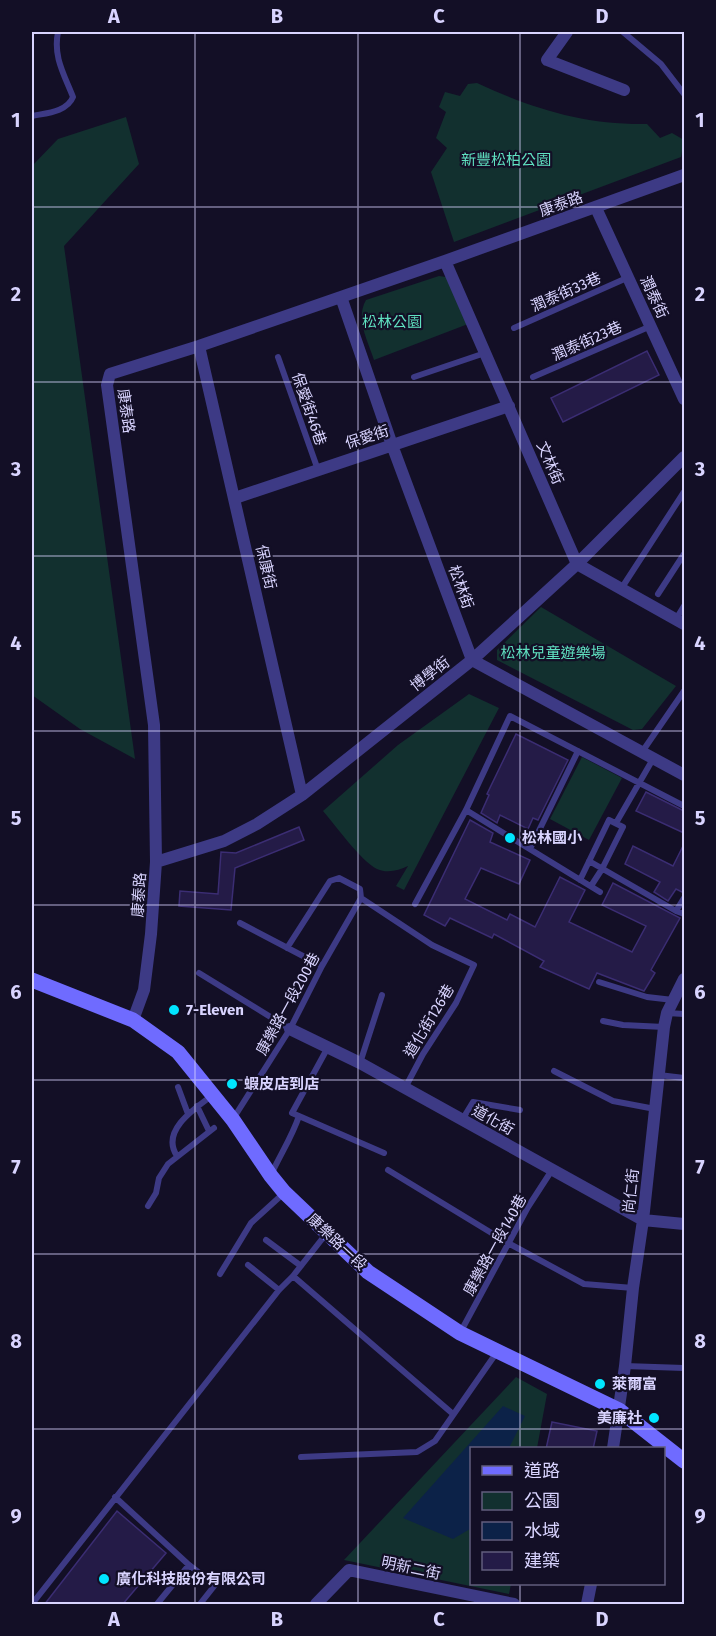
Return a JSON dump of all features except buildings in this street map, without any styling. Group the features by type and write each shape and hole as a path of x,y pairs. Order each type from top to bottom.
{"street":[{"path":"567,32 547,60 624,90"},
{"name":"康泰路","path":"133,1020 144,990 151,934 156,862 154,725 107,384 110,374 199,346 684,176"},
{"name":"潤泰街","path":"596,208 684,399"},
{"name":"文林街","path":"445,261 577,564"},
{"name":"松林街","path":"341,297 392,445 472,660"},
{"name":"保康街","path":"199,346 302,795"},
{"name":"保愛街","path":"235,498 509,406"},
{"name":"博學街","path":"156,862 224,841 257,824 302,795 472,660 577,564 684,457"},
{"path":"577,564 680,622"},
{"path":"472,660 684,775"},
{"name":"尚仁街","path":"612,1447 643,1220 664,1027 667,1013 684,979"},
{"name":"康樂路一段","path":"33,984 133,1020 177,1052 214,1095 284,1192 368,1272 460,1333 619,1410 684,1461"},
{"name":"道化街","path":"290,1029 327,1049 360,1063 643,1220 684,1224"},
{"name":"明新二街","path":"316,1605 349,1570 514,1605"},
{"path":"587,1605 591,1585"}],"lane":[{"path":"32,116 63,108 72,101 73,97 56,55 58,32"},
{"path":"623,32 661,64 684,94"},
{"name":"潤泰街33巷","path":"514,328 628,277"},
{"name":"潤泰街23巷","path":"533,377 651,326"},
{"path":"414,377 485,353"},
{"name":"保愛街46巷","path":"278,357 318,470"},
{"path":"621,588 684,492"},
{"path":"658,594 684,554"},
{"path":"680,622 684,606"},
{"path":"642,752 684,691"},
{"path":"415,904 466,810 510,716 684,807"},
{"path":"530,849 578,751"},
{"path":"616,823 653,759"},
{"path":"466,810 600,892"},
{"path":"580,880 609,820 616,823 623,827 591,886"},
{"path":"589,861 684,914"},
{"path":"287,948 330,880 339,878 360,890 361,898"},
{"name":"道化街126巷","path":"361,898 432,945 474,966 456,1003 423,1054 405,1089"},
{"name":"康樂路一段200巷","path":"233,1120 290,1029 322,966 361,898"},
{"path":"676,911 684,898"},
{"path":"240,922 322,966"},
{"path":"198,973 290,1029"},
{"path":"599,982 647,998 673,1000"},
{"path":"360,1063 382,995"},
{"path":"667,1013 684,1014"},
{"path":"603,1021 623,1025 664,1027"},
{"path":"327,1049 292,1113 384,1153"},
{"path":"554,1071 613,1101 655,1109"},
{"path":"659,1075 684,1078"},
{"path":"178,1087 188,1113"},
{"path":"177,1156 171,1142 178,1127 188,1113 214,1095"},
{"path":"462,1120 472,1102 520,1110"},
{"path":"148,1206 156,1193 159,1178 168,1164 211,1129 197,1106"},
{"path":"271,1176 292,1136 299,1116"},
{"path":"388,1170 508,1243 584,1284 633,1288"},
{"name":"康樂路一段140巷","path":"460,1333 508,1243 552,1170"},
{"path":"220,1274 251,1224 284,1192"},
{"path":"32,1604 279,1290 326,1234"},
{"path":"266,1240 301,1266"},
{"path":"248,1265 279,1290"},
{"path":"293,1276 453,1414"},
{"path":"301,1457 417,1452 435,1441 497,1352"},
{"path":"625,1366 684,1368"},
{"path":"115,1497 189,1565 215,1585 200,1605"},
{"path":"157,1605 189,1565"}],"green space":[{"name":"新豐松柏公園","path":"477,83 518,101 560,114 602,122 647,124 660,138 672,133 684,140 681,157 454,242 431,172 447,148 436,138 446,112 439,107 445,92 460,96 468,84"},
{"path":"126,117 139,164 64,246 135,759 80,729 32,695 32,166 58,139"},
{"name":"松林公園","path":"439,276 446,277 468,324 374,360 362,322 366,300"},
{"name":"松林兒童遊樂場","path":"541,607 676,686 642,729 633,730 497,660 497,650"},
{"path":"469,694 499,708 404,890 396,886 408,866 389,871 377,869 356,851 323,811 398,745"},
{"path":"582,757 622,778 589,840 550,819"},
{"path":"516,1377 547,1394 537,1447 470,1447 470,1585 511,1585 509,1594 344,1560"}],"water":[{"path":"503,1406 525,1416 510,1447 470,1447 470,1529 453,1539 403,1518"}],"place":[{"name":"松林國小","path":"510,838"},
{"name":"7-Eleven","path":"174,1010"},
{"name":"蝦皮店到店","path":"232,1084"},
{"name":"萊爾富","path":"600,1384"},
{"name":"美廉社","path":"654,1418"},
{"name":"廣化科技股份有限公司","path":"104,1579"}]}
